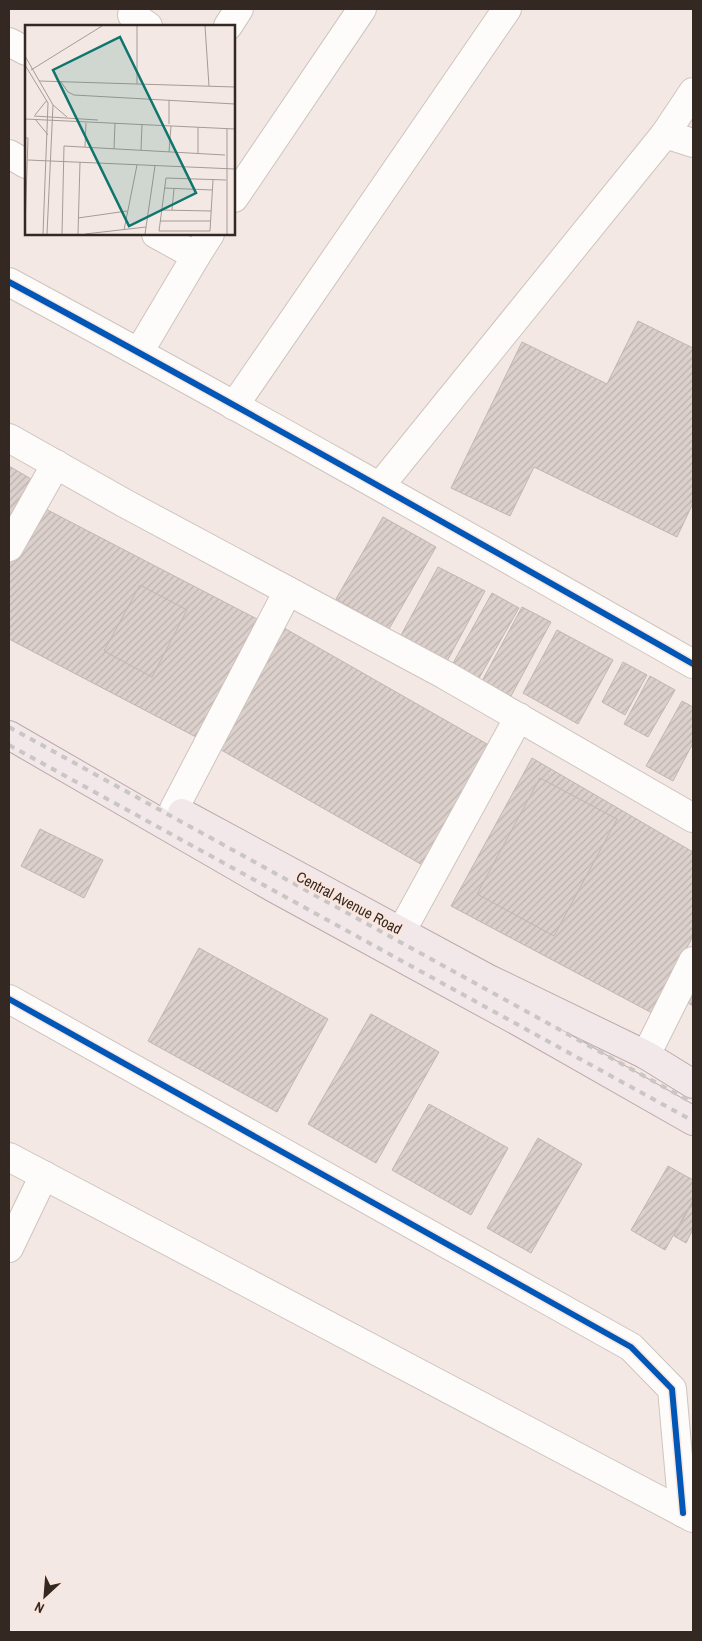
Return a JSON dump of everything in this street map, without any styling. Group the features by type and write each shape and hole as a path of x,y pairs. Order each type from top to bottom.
{"main road":[{"name":"Central Avenue Road","path":"9,715 174,809 401,932 487,978 646,1055 693,1084"},
{"path":"9,735 272,887 522,1024 693,1121"}],"street":[{"path":"229,25 239,9"},
{"path":"239,180 362,9"},
{"path":"234,406 507,9"},
{"path":"9,42 25,50"},
{"path":"380,486 665,134 693,92"},
{"path":"665,134 693,143"},
{"path":"9,154 25,163"},
{"path":"139,352 203,245 160,235"},
{"path":"9,282 380,486 693,664"},
{"path":"9,438 126,504 445,675 693,818"},
{"path":"9,547 56,464"},
{"path":"174,809 288,591"},
{"path":"401,932 519,718"},
{"path":"646,1055 693,960"},
{"path":"9,999 631,1347 672,1389 688,1515"},
{"path":"9,1157 688,1515"},
{"path":"9,1248 44,1176"}],"building":[{"path":"638,321 693,348 693,503 677,537 534,467 510,516 451,488 522,342 607,384"},
{"path":"9,466 31,479 9,518"},
{"path":"38,505 257,619 196,737 9,639 9,562"},
{"path":"383,517 436,547 389,629 336,599"},
{"path":"438,567 485,591 446,663 400,637"},
{"path":"140,585 187,610 152,677 104,651"},
{"path":"492,593 519,608 478,680 452,665"},
{"path":"522,607 551,622 511,696 482,681"},
{"path":"284,628 494,748 426,867 216,747"},
{"path":"557,630 613,660 578,724 523,693"},
{"path":"623,662 647,675 625,715 602,702"},
{"path":"650,676 675,690 648,737 624,724"},
{"path":"682,701 693,707 693,743 673,781 646,766"},
{"path":"532,758 693,852 693,936 652,1013 451,906"},
{"path":"540,778 617,819 554,936 477,894"},
{"path":"40,829 103,860 84,898 21,866"},
{"path":"199,948 328,1019 277,1112 148,1041"},
{"path":"693,994 693,1006 688,1003"},
{"path":"371,1014 439,1052 376,1163 308,1124"},
{"path":"429,1104 508,1148 471,1215 392,1170"},
{"path":"538,1138 582,1164 531,1253 487,1228"},
{"path":"668,1166 693,1180 693,1200 665,1250 631,1230"},
{"path":"693,1201 693,1229 686,1243 674,1236"}],"railway":[{"path":"9,727 693,1103"},
{"path":"9,745 693,1121"}],"cycle path":[{"path":"9,282 267,423 693,664"},
{"path":"9,999 631,1347 672,1389 683,1513"}]}
